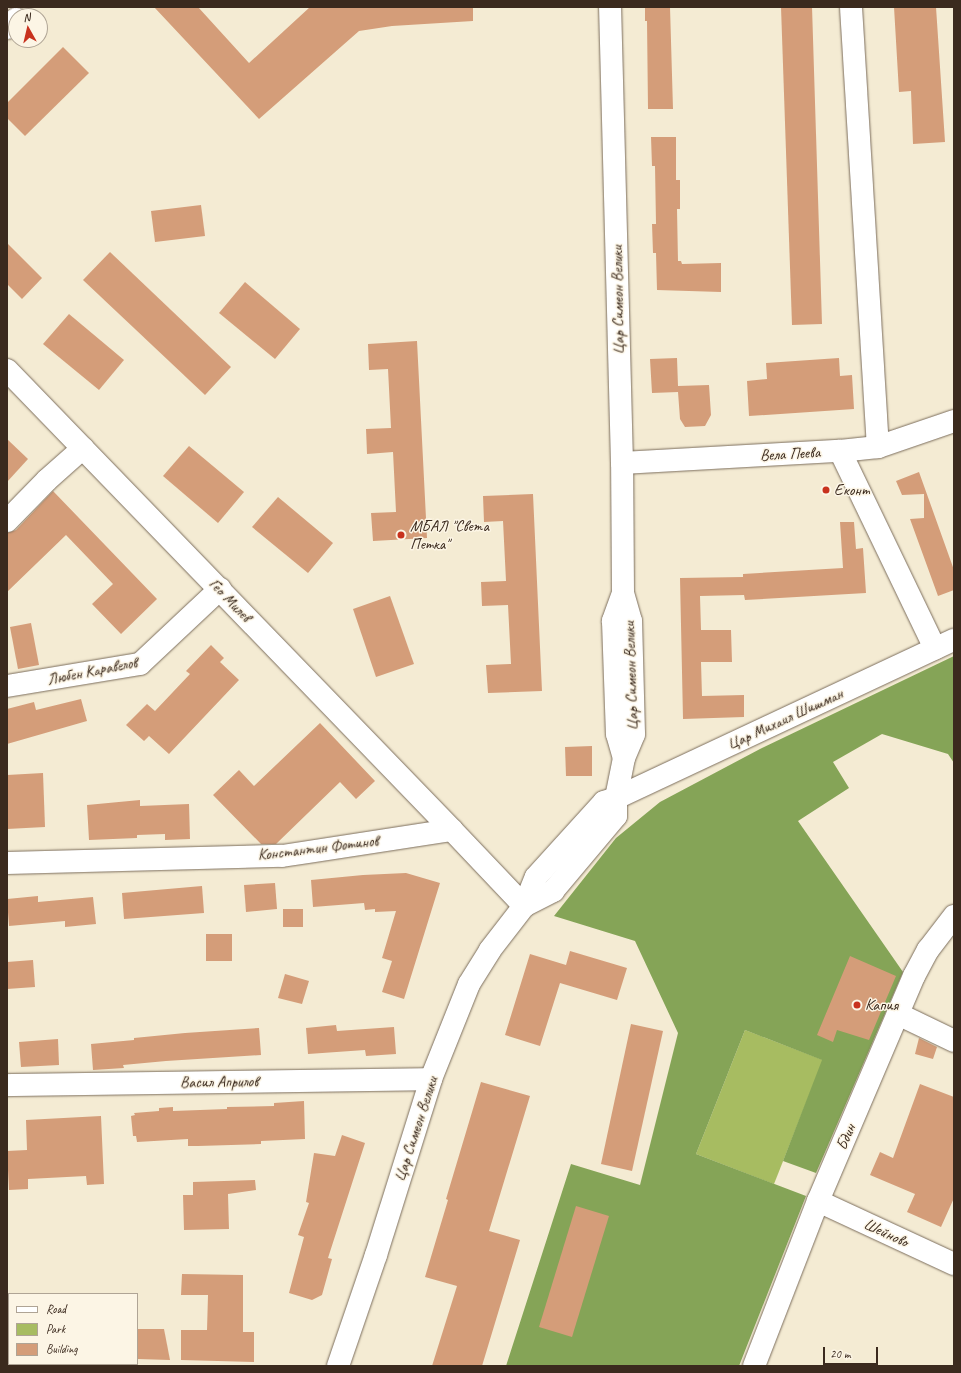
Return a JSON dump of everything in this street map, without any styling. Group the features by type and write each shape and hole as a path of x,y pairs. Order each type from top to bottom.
{"street":[{"name":"Цар Симеон Велики","path":"338,1366 376,1255 431,1079 469,984 490,950 524,906 536,877 604,802 616,798 624,758 617,734 614,621 623,593 622,463 610,7"},
{"path":"851,7 878,447"},
{"name":"Гео Милев","path":"7,370 452,830"},
{"name":"Вела Пеева","path":"622,463 840,451 878,447 954,420"},
{"path":"7,521 47,480 83,448"},
{"path":"840,451 945,644"},
{"name":"Любен Каравелов","path":"7,686 140,664 220,589"},
{"name":"Цар Михаил Шишман","path":"616,798 945,644"},
{"path":"452,830 524,906"},
{"name":"Константин Фотинов","path":"7,863 282,856 452,830"},
{"name":"Бдин","path":"754,1366 818,1201 914,976 928,950 954,916"},
{"path":"898,1014 954,1041"},
{"name":"Васил Априлов","path":"7,1085 431,1079"},
{"name":"Шейново","path":"818,1201 954,1264"}],"green space":[{"path":"954,656 954,763 948,754 882,734 833,762 849,788 798,821 903,972 816,1173 783,1161 822,1060 745,1030 696,1154 806,1196 739,1366 506,1366 571,1164 640,1185 678,1033 635,941 554,916 616,838 660,802 760,749"},
{"path":"745,1030 823,1060 774,1184 696,1154"}],"building":[{"path":"154,7 198,7 249,63 310,7 473,7 473,21 392,26 359,31 259,119"},
{"path":"645,7 670,7 673,109 648,109 647,21 645,21"},
{"path":"781,7 812,7 822,324 792,325"},
{"path":"894,7 936,7 945,142 913,144 911,91 899,92"},
{"path":"63,47 89,73 25,136 7,118 7,103"},
{"path":"651,137 676,137 676,180 680,180 680,209 677,209 678,261 681,261 682,264 721,263 721,292 657,290 656,253 653,253 652,224 656,224 655,166 652,166"},
{"path":"201,205 205,236 155,242 151,211"},
{"path":"7,243 42,278 22,299 7,284"},
{"path":"110,252 231,367 205,395 83,280"},
{"path":"245,282 300,329 275,359 219,313"},
{"path":"69,314 124,360 99,390 43,344"},
{"path":"417,341 427,538 373,541 371,513 396,512 393,452 367,454 366,429 391,428 388,369 369,370 368,344"},
{"path":"677,358 678,386 709,385 711,415 705,426 685,427 680,419 678,392 652,393 650,359"},
{"path":"839,358 840,376 852,375 854,409 749,416 747,381 767,379 766,363"},
{"path":"7,439 28,459 7,482"},
{"path":"189,446 244,492 218,523 163,476"},
{"path":"919,472 954,570 954,590 938,596 910,519 924,518 924,494 902,495 896,481"},
{"path":"53,491 157,599 121,634 92,604 113,584 66,535 7,592 7,533 16,530"},
{"path":"533,494 542,691 488,693 486,665 511,664 508,605 482,606 481,582 506,581 503,521 484,522 483,496"},
{"path":"278,497 333,543 308,573 252,527"},
{"path":"840,522 854,522 856,549 863,548 866,593 745,600 744,595 700,596 701,630 731,630 732,662 701,662 702,696 744,695 744,717 683,719 680,578 743,577 743,574 843,568"},
{"path":"390,596 414,664 376,677 353,609"},
{"path":"31,623 39,665 18,669 10,627"},
{"path":"211,645 224,658 220,662 239,680 169,754 149,736 144,741 126,725 147,704 155,711 190,674 186,671"},
{"path":"81,699 87,721 7,744 7,709 34,702 36,710"},
{"path":"320,723 375,781 356,799 340,782 276,844 261,844 213,795 239,770 254,786"},
{"path":"592,746 592,776 566,776 565,747"},
{"path":"43,773 45,827 7,829 7,775"},
{"path":"140,800 140,806 189,804 190,839 165,840 165,834 137,835 137,838 89,840 87,805"},
{"path":"406,873 440,883 404,999 382,992 392,961 382,958 396,911 375,912 375,909 365,910 364,903 313,907 311,880"},
{"path":"275,883 277,909 246,912 244,885"},
{"path":"202,886 204,913 124,919 122,893"},
{"path":"38,896 38,902 93,897 96,924 65,927 65,921 9,926 7,899"},
{"path":"283,909 303,909 303,927 283,927"},
{"path":"206,934 232,934 232,961 206,961"},
{"path":"570,951 627,968 617,1000 560,983 540,1046 505,1035 530,954 566,965"},
{"name":"Капия","path":"850,956 896,976 869,1040 837,1030 833,1042 817,1035"},
{"path":"33,960 35,987 7,989 7,962"},
{"path":"285,974 309,981 302,1004 278,998"},
{"path":"631,1024 663,1031 632,1171 601,1164"},
{"path":"336,1025 337,1031 394,1027 396,1054 366,1056 365,1050 308,1054 306,1028"},
{"path":"259,1028 261,1055 166,1061 123,1065 124,1068 93,1070 91,1044 185,1033"},
{"path":"919,1038 937,1047 933,1059 915,1054"},
{"path":"58,1039 59,1065 21,1067 19,1042"},
{"path":"481,1082 530,1096 489,1231 520,1240 482,1366 432,1366 457,1286 425,1277 448,1200 446,1199"},
{"path":"920,1084 954,1097 954,1198 941,1227 907,1212 915,1194 870,1175 880,1152 893,1158"},
{"path":"304,1101 305,1139 261,1141 261,1144 188,1146 188,1139 137,1142 136,1136 133,1136 131,1116 135,1115 134,1113 159,1111 159,1108 173,1107 173,1111 227,1109 227,1107 274,1106 274,1103"},
{"path":"101,1116 104,1184 87,1185 86,1176 28,1179 28,1189 9,1190 7,1151 27,1150 26,1120"},
{"path":"342,1135 365,1143 328,1258 332,1259 322,1295 312,1300 289,1293 304,1237 298,1235 309,1203 306,1202 314,1153 335,1156"},
{"path":"255,1180 256,1190 228,1194 229,1229 184,1230 183,1195 193,1195 193,1182"},
{"path":"576,1206 609,1216 572,1337 539,1327"},
{"path":"182,1274 243,1275 243,1332 254,1332 254,1362 181,1360 181,1330 207,1330 208,1295 181,1295"},
{"path":"138,1329 164,1329 170,1360 138,1359"}],"place":[{"name":"Еконт","path":"826,490"},
{"name":"МБАЛ \"Света Петка\"","path":"401,535"},
{"name":"Капия","path":"857,1005"}]}
